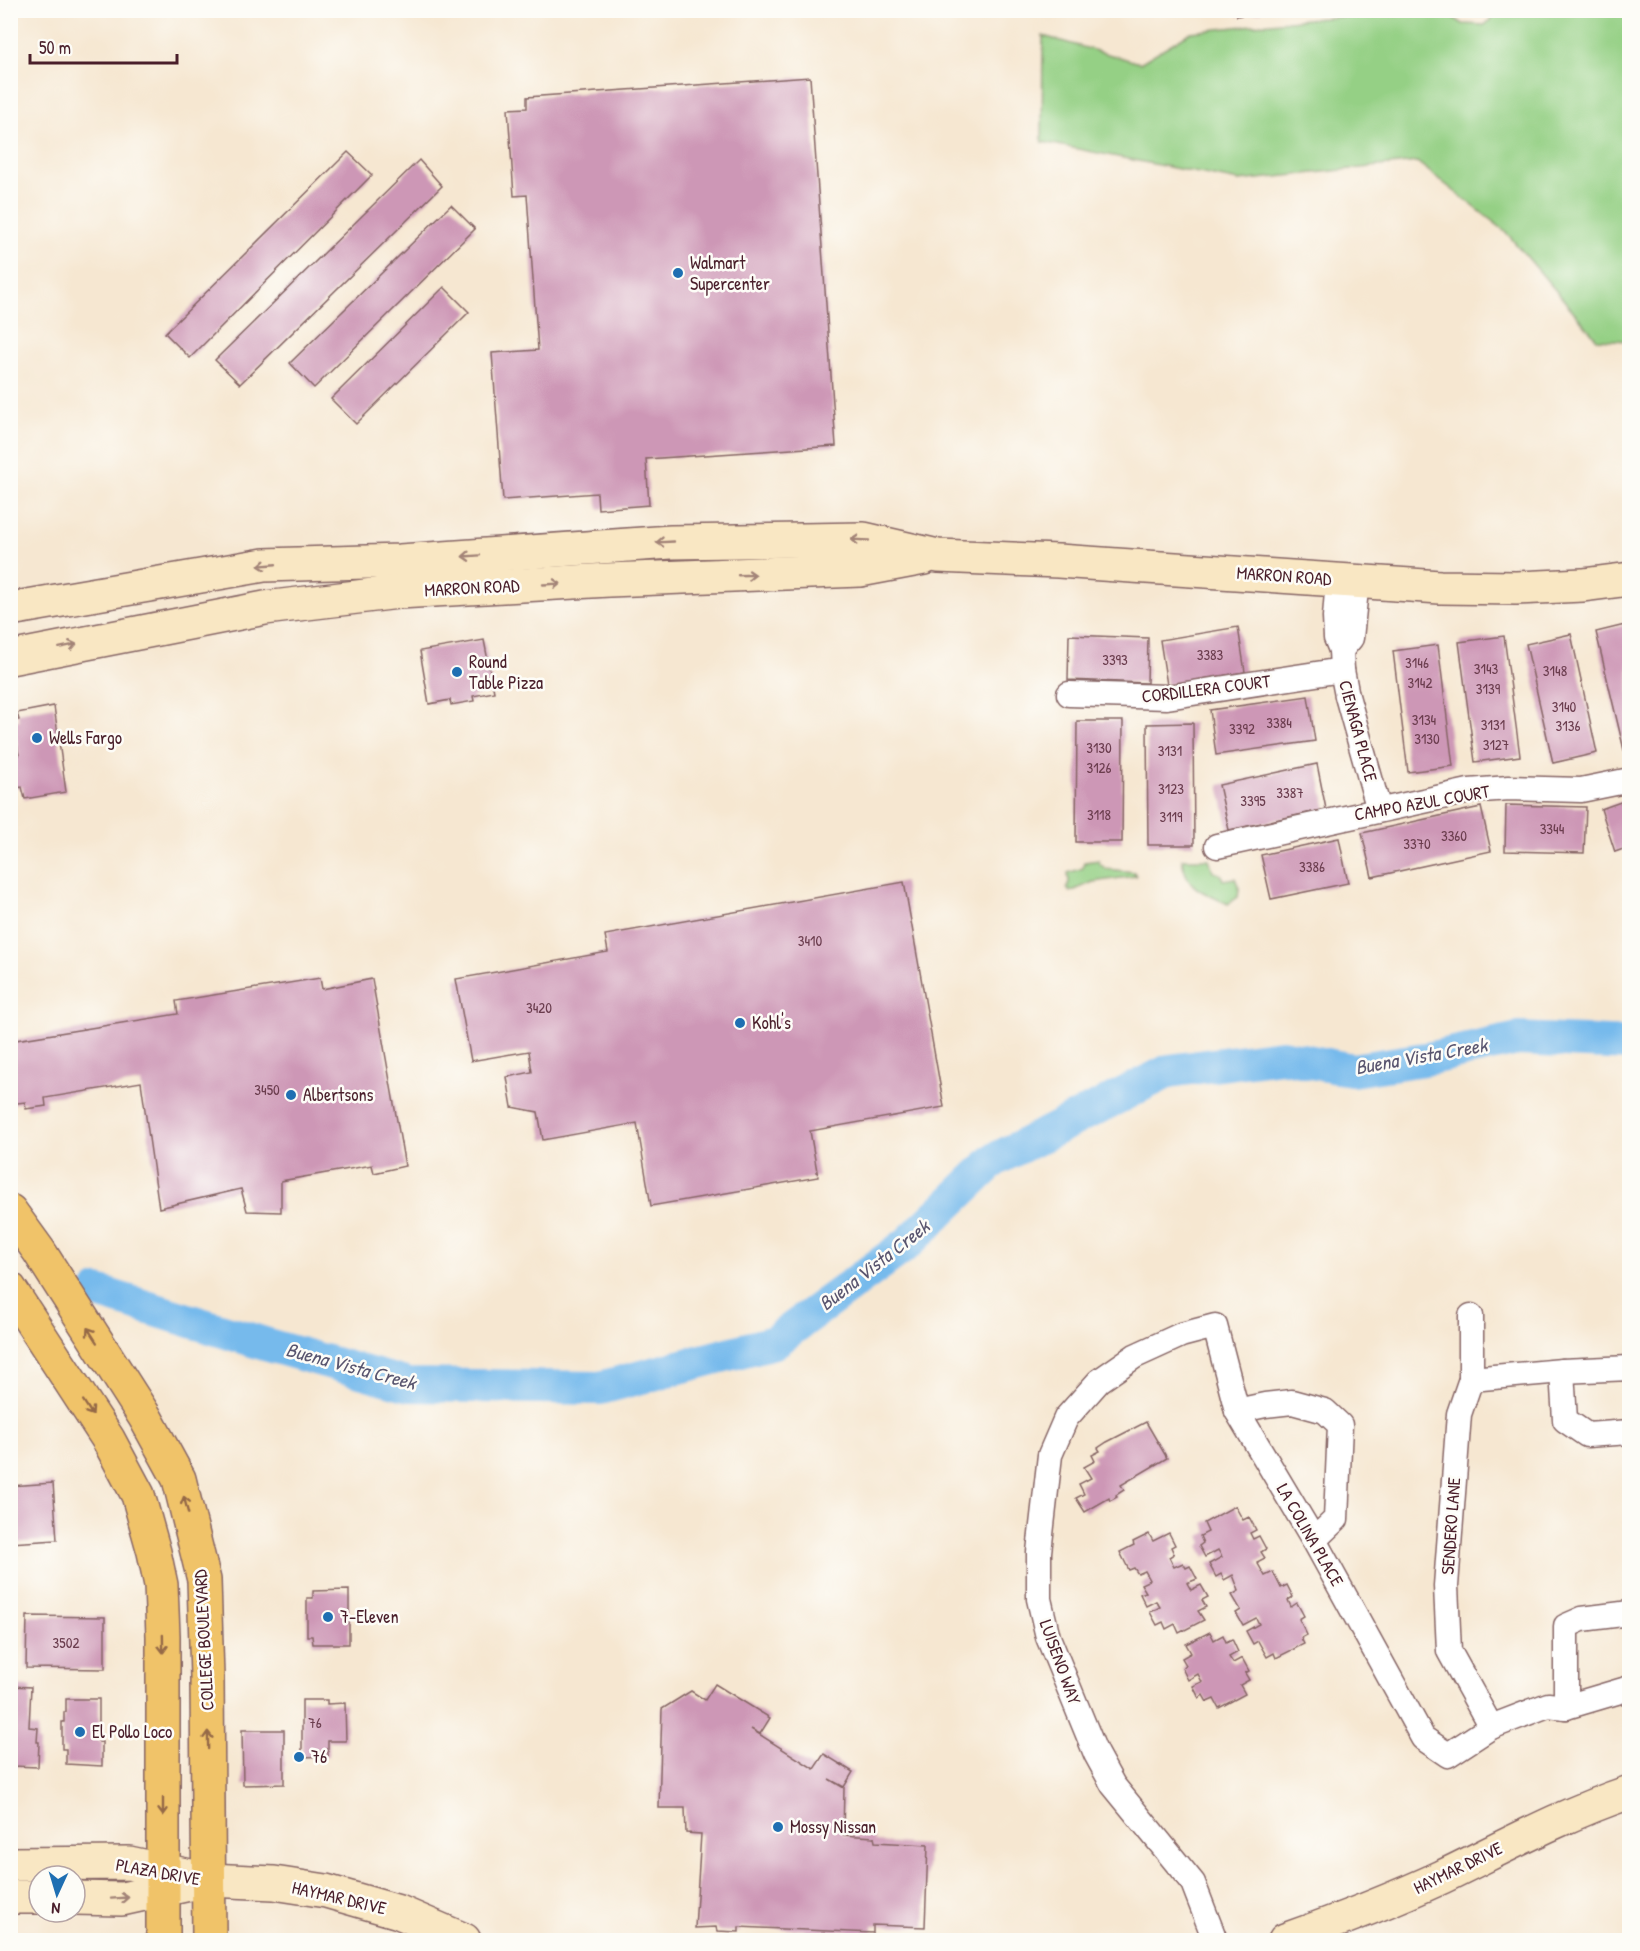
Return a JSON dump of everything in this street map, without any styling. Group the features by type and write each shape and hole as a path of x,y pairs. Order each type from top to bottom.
{"main road":[{"name":"COLLEGE BOULEVARD","path":"11,1212 146,1417 179,1479 200,1556 204,1580 206,1624 209,1941"},
{"path":"10,1289 108,1439 138,1495 147,1524 161,1585 163,1941"},
{"path":"147,1524 153,1522 166,1530 184,1553 193,1557 200,1556"},
{"path":"161,1585 174,1599 180,1610 206,1624"}],"street":[{"name":"MARRON ROAD","path":"10,609 264,565 400,561 671,542 864,539 938,556 1058,561 1440,587 1516,588 1583,585 1629,579"},
{"name":"MARRON ROAD","path":"10,658 265,608 399,592 609,580 860,570 938,556"},
{"name":"CIENAGA PLACE","path":"1348,580 1335,617 1336,638 1347,696 1379,810"},
{"name":"CORDILLERA COURT","path":"1069,694 1167,697 1342,660"},
{"name":"CAMPO AZUL COURT","path":"1217,846 1469,791 1509,788 1581,790 1622,779"},
{"name":"SENDERO LANE","path":"1471,1316 1471,1378 1459,1414 1446,1586 1449,1651 1491,1727"},
{"name":"LA COLINA PLACE","path":"1215,1326 1237,1411 1314,1540 1423,1738 1448,1755 1491,1727"},
{"name":"LUISENO WAY","path":"1215,1326 1181,1335 1135,1356 1100,1381 1066,1418 1050,1455 1039,1552 1039,1599 1048,1637 1096,1754 1113,1785 1192,1883 1215,1941"},
{"path":"1471,1378 1629,1368"},
{"path":"1562,1371 1565,1420 1587,1435 1629,1432"},
{"path":"1237,1411 1292,1402 1325,1411 1341,1425 1336,1519 1314,1540"},
{"path":"1566,1707 1566,1626 1582,1618 1629,1613"},
{"path":"1491,1727 1548,1705 1566,1707 1629,1688"},
{"name":"HAYMAR DRIVE","path":"1285,1941 1357,1915 1517,1839 1599,1802 1629,1792"},
{"name":"PLAZA DRIVE","path":"10,1864 129,1863 164,1880"},
{"name":"PLAZA DRIVE","path":"87,1898 122,1899 164,1880 209,1880"},
{"name":"HAYMAR DRIVE","path":"209,1880 274,1883 326,1891 399,1912 464,1941"},
{"path":"10,1897 27,1898"}],"green space":[{"path":"1443,11 1463,24 1485,25 1499,11 1629,11 1629,341 1597,339 1505,231 1417,162 1239,181 1042,142 1043,36 1140,63 1191,32 1307,19"},
{"path":"1182,859 1209,859 1213,871 1221,875 1223,880 1235,878 1239,888 1238,897 1228,904 1198,889 1188,877"},
{"path":"1099,860 1099,863 1106,869 1134,872 1136,876 1093,882 1070,892 1067,888 1068,873 1083,868 1085,862"}],"building":[{"path":"1236,10 1261,10 1261,12 1237,16"},
{"name":"Walmart Supercenter","path":"810,77 836,446 646,459 649,505 598,509 597,493 503,500 492,353 538,350 527,195 514,196 508,109 527,108 527,97"},
{"path":"348,152 372,175 190,358 165,333"},
{"path":"419,160 442,186 240,384 215,360"},
{"path":"451,205 475,229 314,388 290,363"},
{"path":"444,287 469,312 356,424 331,399"},
{"path":"1629,624 1629,749 1624,750 1596,632"},
{"path":"1238,627 1245,672 1167,685 1160,640"},
{"path":"1571,634 1597,753 1553,763 1526,644"},
{"path":"1069,635 1148,638 1147,683 1068,680"},
{"path":"1504,636 1520,756 1475,762 1459,642"},
{"name":"Round Table Pizza","path":"484,640 494,692 473,696 474,701 451,705 450,700 429,704 420,651"},
{"path":"1438,645 1453,766 1408,772 1393,651"},
{"path":"1308,696 1315,741 1216,755 1210,710"},
{"name":"Wells Fargo","path":"54,706 66,792 25,799 22,787 10,789 10,756 19,755 13,721 19,720 17,713"},
{"path":"1077,721 1123,721 1122,842 1076,842"},
{"path":"1193,723 1194,845 1148,845 1147,724"},
{"path":"1317,764 1326,809 1229,830 1219,785"},
{"path":"1629,799 1629,847 1615,852 1601,809"},
{"path":"1506,805 1586,807 1584,853 1505,851"},
{"path":"1481,807 1491,851 1372,877 1362,833"},
{"path":"1339,838 1348,883 1271,899 1261,855"},
{"path":"904,882 944,1107 810,1131 818,1177 651,1206 637,1123 543,1140 538,1112 512,1107 507,1077 532,1072 529,1051 471,1061 456,979 608,952 605,935"},
{"path":"320,978 322,989 372,979 405,1166 374,1173 372,1165 281,1181 281,1212 247,1211 241,1189 159,1208 141,1082 45,1098 46,1106 26,1109 25,1102 10,1104 10,1041 178,1014 176,1001"},
{"path":"1146,1422 1167,1458 1121,1485 1124,1490 1116,1495 1117,1497 1110,1501 1109,1498 1085,1512 1076,1498 1084,1494 1079,1484 1091,1478 1084,1467 1095,1461 1092,1455 1100,1451 1098,1448 1107,1442"},
{"path":"53,1483 57,1540 10,1543 10,1486"},
{"path":"1235,1506 1243,1520 1249,1517 1256,1530 1250,1533 1253,1539 1259,1536 1266,1549 1261,1552 1265,1558 1257,1562 1265,1576 1273,1572 1281,1588 1287,1585 1293,1597 1288,1600 1291,1607 1297,1603 1304,1616 1299,1619 1307,1635 1301,1638 1304,1644 1276,1658 1274,1653 1267,1657 1258,1641 1253,1644 1246,1631 1259,1624 1256,1618 1243,1625 1236,1613 1241,1610 1232,1595 1239,1591 1233,1575 1224,1580 1221,1574 1216,1577 1209,1564 1222,1557 1218,1550 1205,1557 1199,1546 1203,1543 1200,1536 1208,1532 1204,1523"},
{"path":"1169,1533 1175,1545 1171,1547 1174,1554 1169,1557 1174,1567 1183,1563 1186,1568 1190,1566 1197,1579 1187,1583 1191,1590 1201,1585 1208,1597 1202,1600 1206,1607 1198,1611 1204,1620 1179,1633 1175,1624 1166,1629 1163,1622 1157,1625 1150,1612 1160,1607 1156,1601 1146,1606 1140,1594 1146,1592 1141,1584 1150,1580 1145,1571 1138,1574 1134,1568 1129,1570 1120,1552 1149,1534 1153,1541"},
{"name":"7-Eleven","path":"349,1590 349,1644 313,1644 312,1636 307,1636 307,1598 313,1598 313,1591"},
{"path":"27,1616 105,1617 105,1669 26,1668"},
{"path":"1210,1632 1214,1640 1223,1635 1226,1642 1232,1639 1238,1652 1229,1657 1233,1663 1242,1658 1249,1671 1245,1673 1249,1680 1240,1685 1245,1694 1219,1708 1214,1699 1207,1702 1203,1695 1199,1698 1193,1686 1202,1682 1198,1674 1188,1680 1182,1668 1186,1665 1182,1658 1191,1653 1186,1644"},
{"path":"715,1684 770,1718 760,1734 751,1729 814,1769 824,1754 853,1772 844,1787 829,1779 844,1788 843,1835 874,1837 875,1842 928,1845 925,1927 873,1925 873,1933 739,1927 739,1932 717,1931 716,1927 695,1928 701,1834 686,1833 685,1808 659,1808 662,1709 691,1691 705,1700"},
{"path":"10,1686 31,1687 29,1727 38,1728 38,1767 12,1766 10,1763"},
{"name":"El Pollo Loco","path":"66,1699 99,1699 99,1742 102,1742 102,1766 66,1764 66,1749 62,1749 62,1722 64,1722 64,1712 66,1712"},
{"path":"302,1700 327,1700 327,1704 345,1703 346,1741 328,1741 328,1756 302,1757"},
{"path":"242,1730 284,1730 284,1784 243,1785"}],"waterway":[{"name":"Buena Vista Creek","path":"98,1292 268,1345 409,1385 600,1388 774,1342 907,1244 994,1160 1169,1071 1281,1056 1352,1070 1431,1058 1518,1039 1630,1044"}],"place":[{"name":"Walmart Supercenter","path":"678,273"},
{"name":"Round Table Pizza","path":"457,672"},
{"name":"Wells Fargo","path":"37,738"},
{"name":"Kohl's","path":"740,1023"},
{"name":"Albertsons","path":"291,1095"},
{"name":"7-Eleven","path":"328,1617"},
{"name":"El Pollo Loco","path":"80,1732"},
{"name":"76","path":"299,1757"},
{"name":"Mossy Nissan","path":"778,1827"}]}
